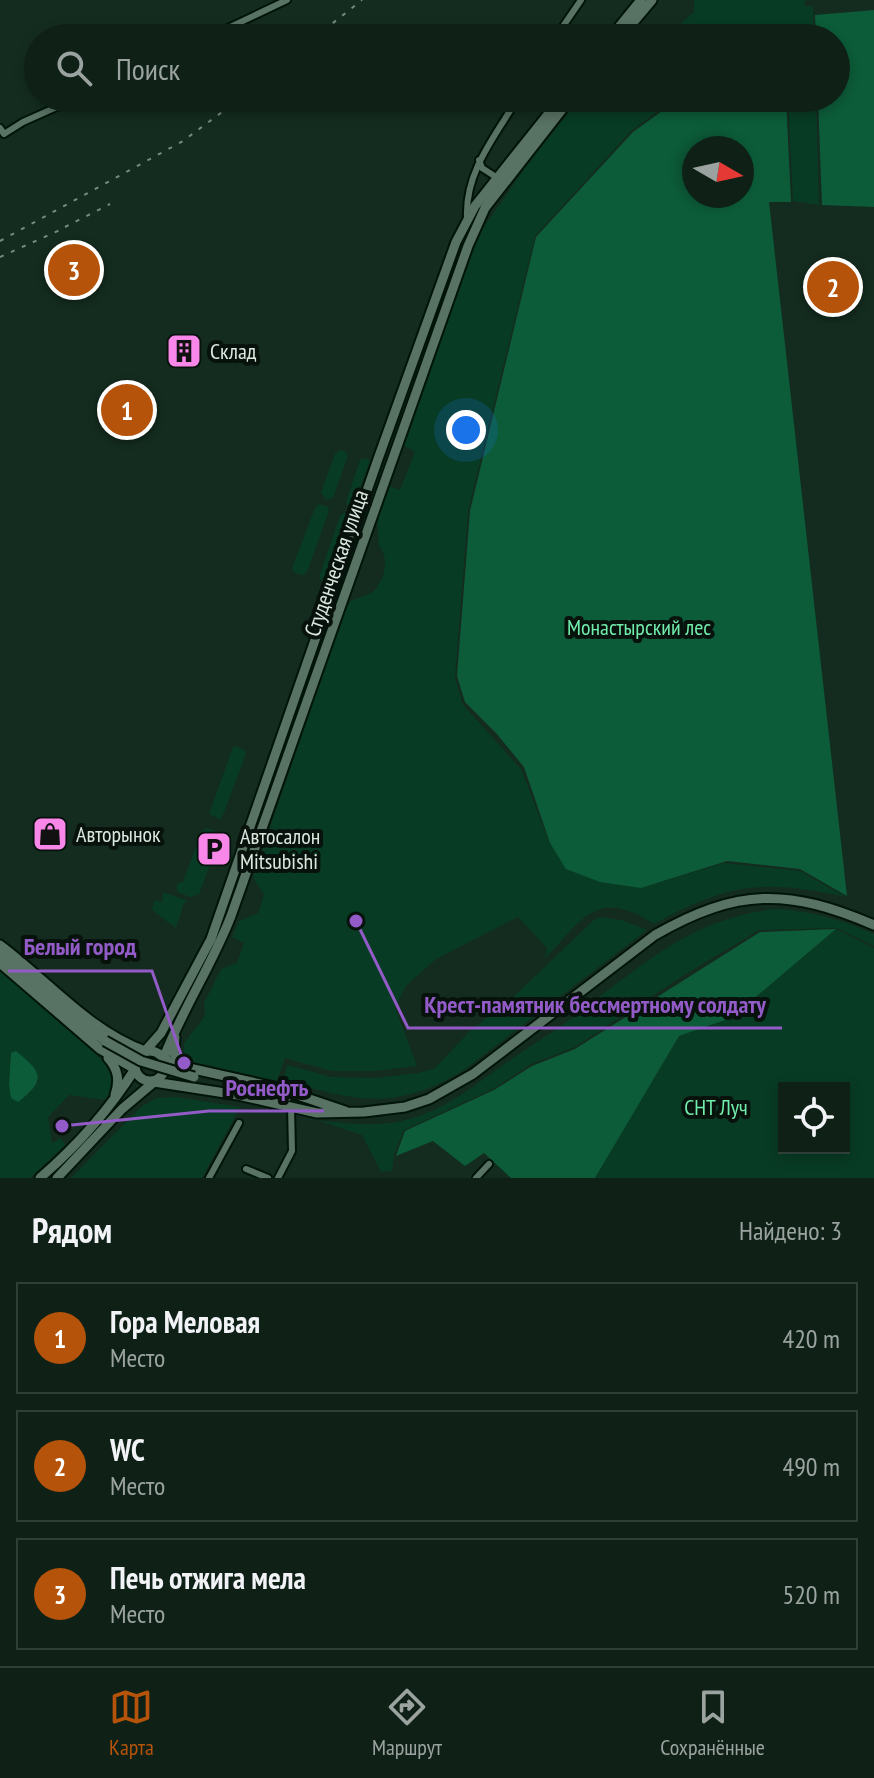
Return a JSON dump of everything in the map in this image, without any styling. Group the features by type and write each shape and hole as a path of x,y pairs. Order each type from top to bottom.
{"main road":[{"path":"621,24 641,0"},
{"path":"632,24 652,0"},
{"name":"Студенческая улица","path":"199,976 456,242 496,177 549,112"},
{"name":"Студенческая улица","path":"145,1051 171,1025 231,916 468,246 485,208 560,112"},
{"path":"0,963 135,1069 141,1079 238,1095 317,1113 364,1112 405,1107 449,1089 655,935 685,917 730,902 774,897 809,901 874,925"},
{"path":"0,945 127,1045 145,1051 154,1050 171,1064 191,1073"},
{"path":"0,955 102,1045 117,1073 117,1091 111,1106"},
{"path":"98,1024 126,1040 136,1042 152,1039 171,1025"},
{"path":"171,1025 174,1054 191,1073"},
{"name":"Студенческая улица","path":"164,1057 171,1025"},
{"path":"102,1045 141,1061 345,1111"},
{"path":"40,1178 75,1146 111,1106 145,1051"},
{"path":"57,1178 122,1109 164,1073 164,1057"}],"street":[{"path":"236,24 287,0"},
{"path":"565,24 581,0"},
{"path":"2,131 46,112"},
{"path":"467,220 466,208 479,160 509,112"},
{"path":"479,160 482,168 496,177"},
{"path":"278,1178 292,1151 291,1107"},
{"path":"209,1178 239,1123"},
{"path":"476,1178 489,1164"},
{"path":"246,1169 268,1178"}],"green space":[{"path":"694,0 805,0 805,6 813,6 814,24 680,24 694,12"},
{"path":"569,112 657,112 631,131 535,236 468,511 455,678 463,705 521,769 550,844 641,888 724,863 800,871 846,897 791,888 747,888 704,900 654,924 634,913 604,908 592,912 581,921 545,958 547,948 518,917 436,959 406,986 395,1007 417,1066 374,1071 332,1071 285,1058 277,1081 190,1061 184,1052 184,1043 205,1016 204,1003 221,969 237,963 244,943 232,937 239,921 258,913 264,895 253,877 347,604 371,593 383,577 385,564 379,546 377,519 388,486 400,490 415,452 403,445 479,234"},
{"path":"789,112 816,112 819,205 793,201"},
{"path":"340,450 348,456 333,498 326,500 321,492 335,454"},
{"path":"360,460 370,460 353,509 349,509 346,502"},
{"path":"319,504 328,507 329,511 307,572 302,575 293,572 292,568"},
{"path":"344,513 350,516 324,583 319,577 340,516"},
{"path":"233,747 245,750 246,754 221,820 209,814"},
{"path":"207,828 219,832 221,836 199,894 191,897 179,893 176,888 178,883 183,882 202,831"},
{"path":"163,892 188,901 184,903 176,928 152,910 155,900 162,902"},
{"path":"776,909 814,914 850,924 874,934 874,946 837,928 759,930 575,1047 531,1064 493,1089 404,1130 394,1155 392,1171 381,1172 362,1135 317,1120 386,1123 426,1114 466,1092 665,949 716,923"},
{"path":"600,917 621,920 647,930 464,1070 439,1084 416,1093 375,1099 283,1081 287,1065 332,1077 375,1078 435,1068 470,1031 512,998"},
{"name":"СНТ Луч","path":"836,929 874,948 874,1178 595,1178 679,1036 731,1018"},
{"path":"0,970 98,1056 109,1072 112,1083 105,1100 69,1095 48,1117 52,1143 61,1138 65,1145 30,1178 0,1178","holes":["11,1053 39,1080 29,1094 9,1084"]},
{"path":"176,1097 240,1107 202,1178 71,1178 141,1107 156,1098"}],"shaded area":[{"path":"874,10 874,207 822,205 819,112 850,112 850,24 815,24 815,15"},
{"name":"Монастырский лес","path":"661,112 787,112 791,202 769,202 847,896 800,869 727,861 641,888 600,882 566,869 550,843 524,767 465,702 457,676 470,511 536,237 633,132"},
{"path":"836,929 731,1018 679,1036 595,1178 511,1178 484,1153 465,1166 433,1141 396,1156 405,1131 494,1090 532,1066 575,1049 760,932"},
{"path":"16,1051 38,1076 34,1088 18,1102 11,1098 9,1084 11,1053"}],"railway":[{"path":"332,24 362,0"},
{"path":"0,241 183,141 222,112"},
{"path":"65,227 110,204"},
{"path":"0,257 60,230"}],"place":[{"name":"Печь отжига мела","path":"74,270"},
{"name":"WC","path":"833,287"},
{"name":"Склад","path":"184,351"},
{"name":"Гора Меловая","path":"127,410"},
{"name":"Авторынок","path":"50,834"},
{"name":"Автосалон Mitsubishi","path":"214,849"},
{"name":"Крест-памятник бессмертному солдату","path":"356,921"},
{"name":"Белый город","path":"184,1063"},
{"name":"Роснефть","path":"62,1126"}]}
